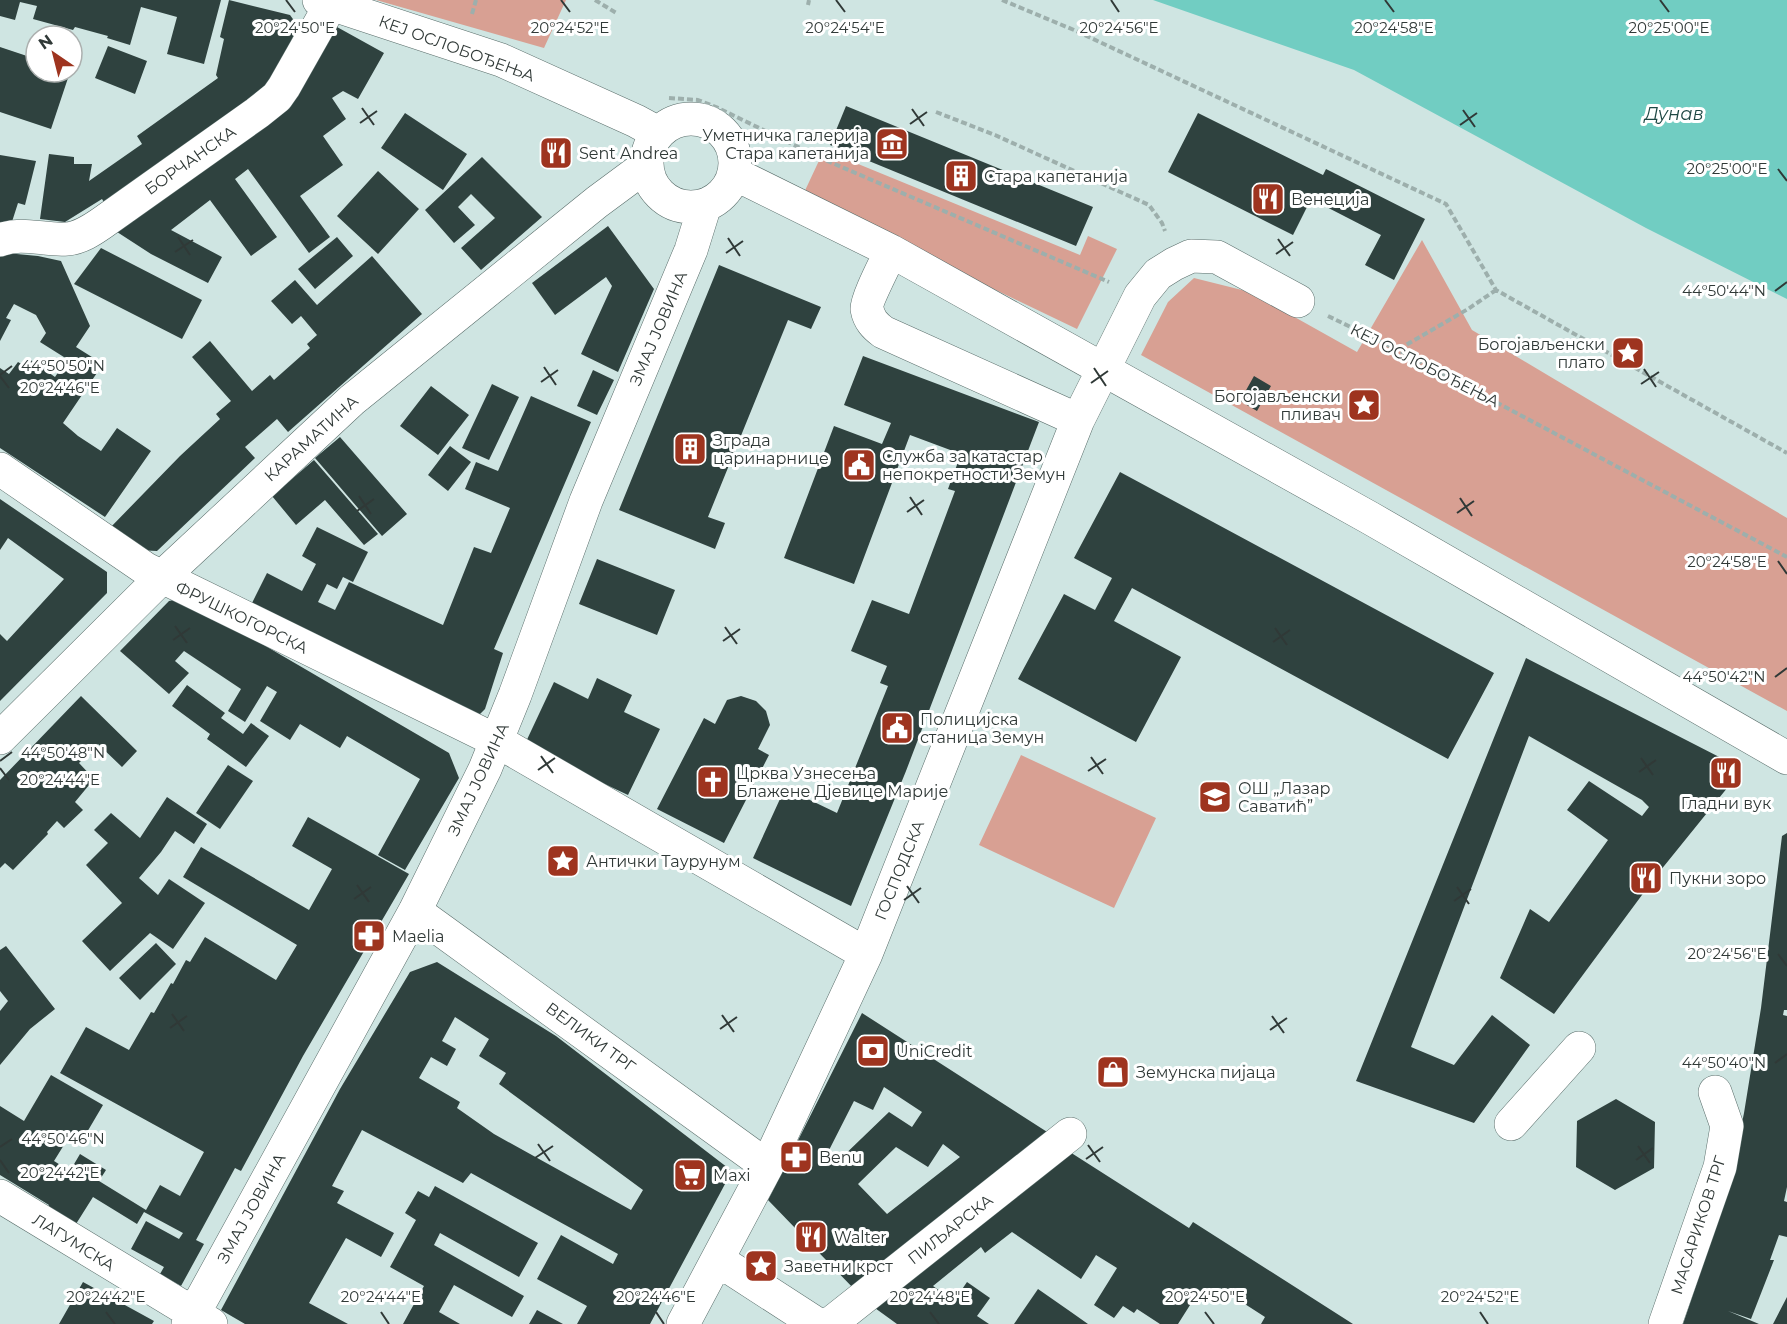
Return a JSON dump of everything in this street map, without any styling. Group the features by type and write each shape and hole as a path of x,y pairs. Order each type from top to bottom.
{"street":[{"name":"КЕЈ ОСЛОБОЂЕЊА","path":"325,2 501,60 647,127"},
{"name":"БОРЧАНСКА","path":"0,240 19,236 68,239 90,231 257,113 284,87 325,2"},
{"path":"698,118 712,123 724,132 732,144 736,159 735,174 724,193 705,205 692,207 678,206 666,200 649,178 647,165 651,143 647,127 698,118"},
{"name":"КАРАМАТИНА","path":"0,738 161,578 352,400 597,202 647,165"},
{"path":"735,174 891,251 1360,512 1787,758"},
{"name":"ЗМАЈ ЈОВИНА","path":"197,1321 415,911 497,741 586,501 691,250 705,205"},
{"path":"891,251 867,307 870,320 875,326 1075,429"},
{"path":"1102,369 1140,296 1158,274 1191,256 1217,257 1298,302"},
{"name":"ГОСПОДСКА","path":"683,1324 767,1166 866,954 1075,429 1102,369"},
{"name":"ФРУШКОГОРСКА","path":"0,469 130,560 161,578 497,741"},
{"path":"497,741 866,954"},
{"name":"ВЕЛИКИ ТРГ","path":"415,911 767,1166"},
{"path":"1511,1124 1579,1048"},
{"name":"МАСАРИКОВ ТРГ","path":"1665,1324 1720,1167 1727,1126 1715,1092"},
{"name":"ПИЉАРСКА","path":"830,1324 1070,1134"},
{"name":"ЛАГУМСКА","path":"0,1196 197,1321"},
{"path":"718,1260 817,1324"}],"path":[{"path":"595,0 618,14"},
{"path":"1002,0 1074,30 1446,204 1496,290 1787,453"},
{"path":"472,13 482,18"},
{"path":"668,98 698,100 716,107 823,159 1140,296"},
{"path":"936,112 995,135 1149,205"},
{"path":"1398,350 1496,290"},
{"name":"КЕЈ ОСЛОБОЂЕЊА","path":"1298,302 1398,350 1787,557"}],"shaded area":[{"path":"376,0 566,0 544,48"},
{"path":"824,150 1080,255 1088,236 1117,249 1077,329 802,197"},
{"path":"1422,240 1472,330 1787,518 1787,711 1141,355 1168,302 1194,278 1250,292 1357,352"},
{"path":"1021,755 1156,818 1114,908 979,845"}],"water":[{"name":"Дунав","path":"1153,0 1787,0 1787,299 1646,228 1354,70"}],"building":[{"path":"0,0 221,0 204,64 167,54 177,17 141,7 130,45 84,29 84,24 51,24 33,19 37,6 20,2 15,20 0,16"},
{"path":"229,0 290,15 298,26 275,77 241,111 107,207 102,199 65,222 40,219 49,154 74,157 74,164 92,164 89,181 142,144 137,136 218,78 216,75 224,39 220,37"},
{"path":"337,27 384,53 358,99 343,91 332,98 346,119 323,136 343,165 300,196 330,237 309,253 248,169 235,179 277,237 251,256 210,200 171,230 222,257 208,283 151,254 114,230 309,74"},
{"path":"108,46 147,61 135,94 95,78"},
{"path":"0,47 24,55 24,84 66,84 51,129 0,112"},
{"name":"Стара капетанија","path":"846,106 1093,207 1076,246 830,145"},
{"path":"405,113 467,154 443,190 381,148"},
{"path":"1198,113 1323,175 1326,169 1425,219 1394,280 1365,265 1381,235 1311,199 1293,235 1168,172"},
{"path":"0,155 36,161 25,205 18,203 10,228 0,226"},
{"path":"482,157 542,217 481,270 461,248 495,218 471,194 458,207 475,225 454,243 425,210"},
{"path":"378,171 419,209 378,254 337,216"},
{"path":"608,226 654,289 618,372 581,354 612,286 606,277 555,315 532,283"},
{"path":"337,237 353,256 315,289 298,269"},
{"path":"101,248 202,300 182,339 74,284"},
{"path":"6,253 61,261 90,326 76,347 103,364 63,423 101,451 117,428 151,451 105,517 0,448 0,368 9,374 18,362 23,365 28,358 55,377 67,359 40,342 46,333 36,315 14,304 6,318 11,320 0,341 0,255"},
{"path":"372,256 422,314 288,432 277,419 245,447 255,458 157,551 137,550 108,530 180,456 220,419 216,414 231,401 192,357 210,341 252,391 270,375 274,380 310,348 307,344 317,335 301,316 292,324 271,301 295,280 317,305"},
{"name":"Зграда царинарнице","path":"719,265 821,307 811,329 788,320 708,517 725,523 715,549 619,510"},
{"path":"863,356 1039,422 906,771 851,906 753,858 785,788 837,813 888,686 880,683 887,666 851,651 872,600 909,614 955,491 948,489 961,454 910,435 854,584 784,558 834,426 882,444 891,423 844,405"},
{"path":"593,370 614,380 597,415 577,406"},
{"path":"1254,376 1271,386 1257,411 1240,401"},
{"path":"492,384 519,397 489,460 462,448"},
{"path":"431,386 469,415 438,455 400,426"},
{"path":"531,396 591,422 494,649 503,653 485,709 471,723 249,609 267,573 302,591 316,564 302,556 317,527 368,552 353,582 343,577 337,589 327,584 318,602 335,610 349,582 443,625 474,547 491,553 510,508 465,489 476,462 498,471"},
{"path":"340,437 407,514 382,536 315,458"},
{"path":"450,446 471,462 448,491 428,475"},
{"path":"314,460 378,534 364,545 325,500 296,525 272,496"},
{"path":"1120,472 1494,673 1448,759 1132,588 1114,621 1181,657 1136,742 1018,679 1064,594 1095,610 1112,578 1074,558"},
{"path":"0,499 107,572 107,593 0,701 0,634 7,641 64,579 8,538 0,550"},
{"path":"597,559 675,590 657,635 579,604"},
{"path":"183,598 449,753 459,778 405,870 378,855 420,779 347,736 340,748 300,724 290,740 260,721 277,692 267,686 245,722 228,711 241,689 184,651 175,661 189,673 169,694 120,651 169,601"},
{"path":"1526,658 1729,762 1732,782 1656,876 1554,1014 1500,978 1530,909 1549,922 1608,840 1567,810 1589,781 1642,816 1649,807 1642,800 1529,736 1411,1047 1454,1065 1492,1015 1530,1045 1474,1123 1356,1081"},
{"path":"597,678 632,695 624,712 660,729 628,795 524,746 554,682 588,699"},
{"path":"187,685 225,713 221,718 243,734 251,723 269,736 246,767 207,739 210,734 172,706"},
{"path":"81,696 137,751 122,767 98,744 79,763 94,779 75,802 83,810 64,828 57,821 47,832 48,834 13,870 5,863 0,868 0,780"},
{"name":"Црква Узнесења Блажене Дјевице Марије","path":"741,696 756,701 766,711 770,725 758,749 769,755 724,843 657,809 704,718 715,724 727,700"},
{"path":"228,765 253,781 220,829 196,813"},
{"path":"167,797 207,824 194,844 175,831 139,878 158,895 169,879 205,903 173,949 150,933 110,971 82,941 122,903 86,865 108,843 94,830 111,813 140,838"},
{"path":"308,817 409,874 303,1056 241,1171 235,1168 196,1240 204,1244 181,1286 160,1274 164,1267 131,1249 146,1221 179,1239 183,1233 144,1212 137,1224 93,1197 76,1224 0,1175 0,1106 24,1121 51,1075 103,1105 83,1139 72,1132 54,1161 70,1171 80,1154 106,1170 99,1181 146,1210 160,1185 180,1196 204,1152 60,1073 86,1027 129,1050 151,1012 154,1013 186,960 190,962 205,937 276,980 297,945 183,877 201,847 309,910 332,869 292,846"},
{"path":"1787,833 1787,1010 1784,1010 1783,1015 1787,1016 1787,1187 1784,1201 1787,1202 1787,1237 1779,1235 1770,1260 1774,1260 1751,1319 1728,1311 1759,1324 1683,1324 1729,1187 1761,1008 1782,836"},
{"path":"156,943 176,964 140,1000 119,978"},
{"path":"6,946 55,1009 30,1029 0,1065 0,1011 8,1001 0,991 0,950"},
{"path":"437,962 556,1036 732,1171 650,1324 577,1324 587,1306 537,1279 561,1235 613,1264 618,1254 471,1173 463,1183 362,1130 332,1186 344,1191 337,1203 394,1233 381,1257 346,1238 309,1303 348,1324 245,1324 221,1310 340,1089 410,972","holes":["455,1017 489,1039 479,1056 506,1073 499,1084 643,1190 631,1210 494,1134 457,1108 460,1102 419,1078 431,1057 447,1066 456,1049 442,1041"]},
{"path":"862,1013 1055,1137 856,1291 768,1200","holes":["884,1087 922,1112 912,1127 889,1112 835,1164 825,1158 854,1101 873,1110","943,1144 960,1157 887,1214 858,1184 896,1147 928,1167"]},
{"path":"1616,1099 1655,1122 1654,1168 1615,1190 1576,1167 1577,1121"},
{"path":"1062,1147 1189,1228 1193,1222 1353,1324 1261,1324 1265,1317 1220,1288 1211,1303 1197,1294 1178,1324 1160,1324 1137,1309 1134,1313 1123,1306 1114,1318 1094,1305 1117,1268 1096,1255 1081,1279 1012,1232 985,1253 981,1247 933,1286 954,1301 967,1282 990,1298 977,1316 989,1324 897,1324 868,1303"},
{"path":"435,1186 538,1243 519,1277 440,1233 434,1245 524,1296 512,1317 454,1285 439,1312 460,1324 403,1324 424,1286 390,1267 416,1220 405,1213 418,1191 429,1197"},
{"path":"83,1282 154,1321 152,1324 59,1324"},
{"path":"1038,1289 1071,1312 1088,1324 1014,1324"},
{"path":"1787,1297 1787,1324 1773,1324"},
{"path":"537,1310 563,1324 529,1324"}],"place":[{"name":"Уметничка галерија Стара капетанија","path":"892,144"},
{"name":"Sent Andrea","path":"556,153"},
{"name":"Стара капетанија","path":"961,176"},
{"name":"Венеција","path":"1268,199"},
{"name":"Богојављенски плато","path":"1628,353"},
{"name":"Богојављенски пливач","path":"1364,405"},
{"name":"Зграда царинарнице","path":"690,449"},
{"name":"Служба за катастар непокретности Земун","path":"859,465"},
{"name":"Полицијска станица Земун","path":"897,728"},
{"name":"Гладни вук","path":"1726,773"},
{"name":"Црква Узнесења Блажене Дјевице Марије","path":"713,782"},
{"name":"ОШ „Лазар Саватић”","path":"1215,797"},
{"name":"Антички Таурунум","path":"563,861"},
{"name":"Пукни зоро","path":"1646,878"},
{"name":"Maelia","path":"369,936"},
{"name":"UniCredit","path":"873,1051"},
{"name":"Земунска пијаца","path":"1113,1072"},
{"name":"Benu","path":"796,1157"},
{"name":"Maxi","path":"690,1175"},
{"name":"Walter","path":"811,1237"},
{"name":"Заветни крст","path":"761,1266"}]}
